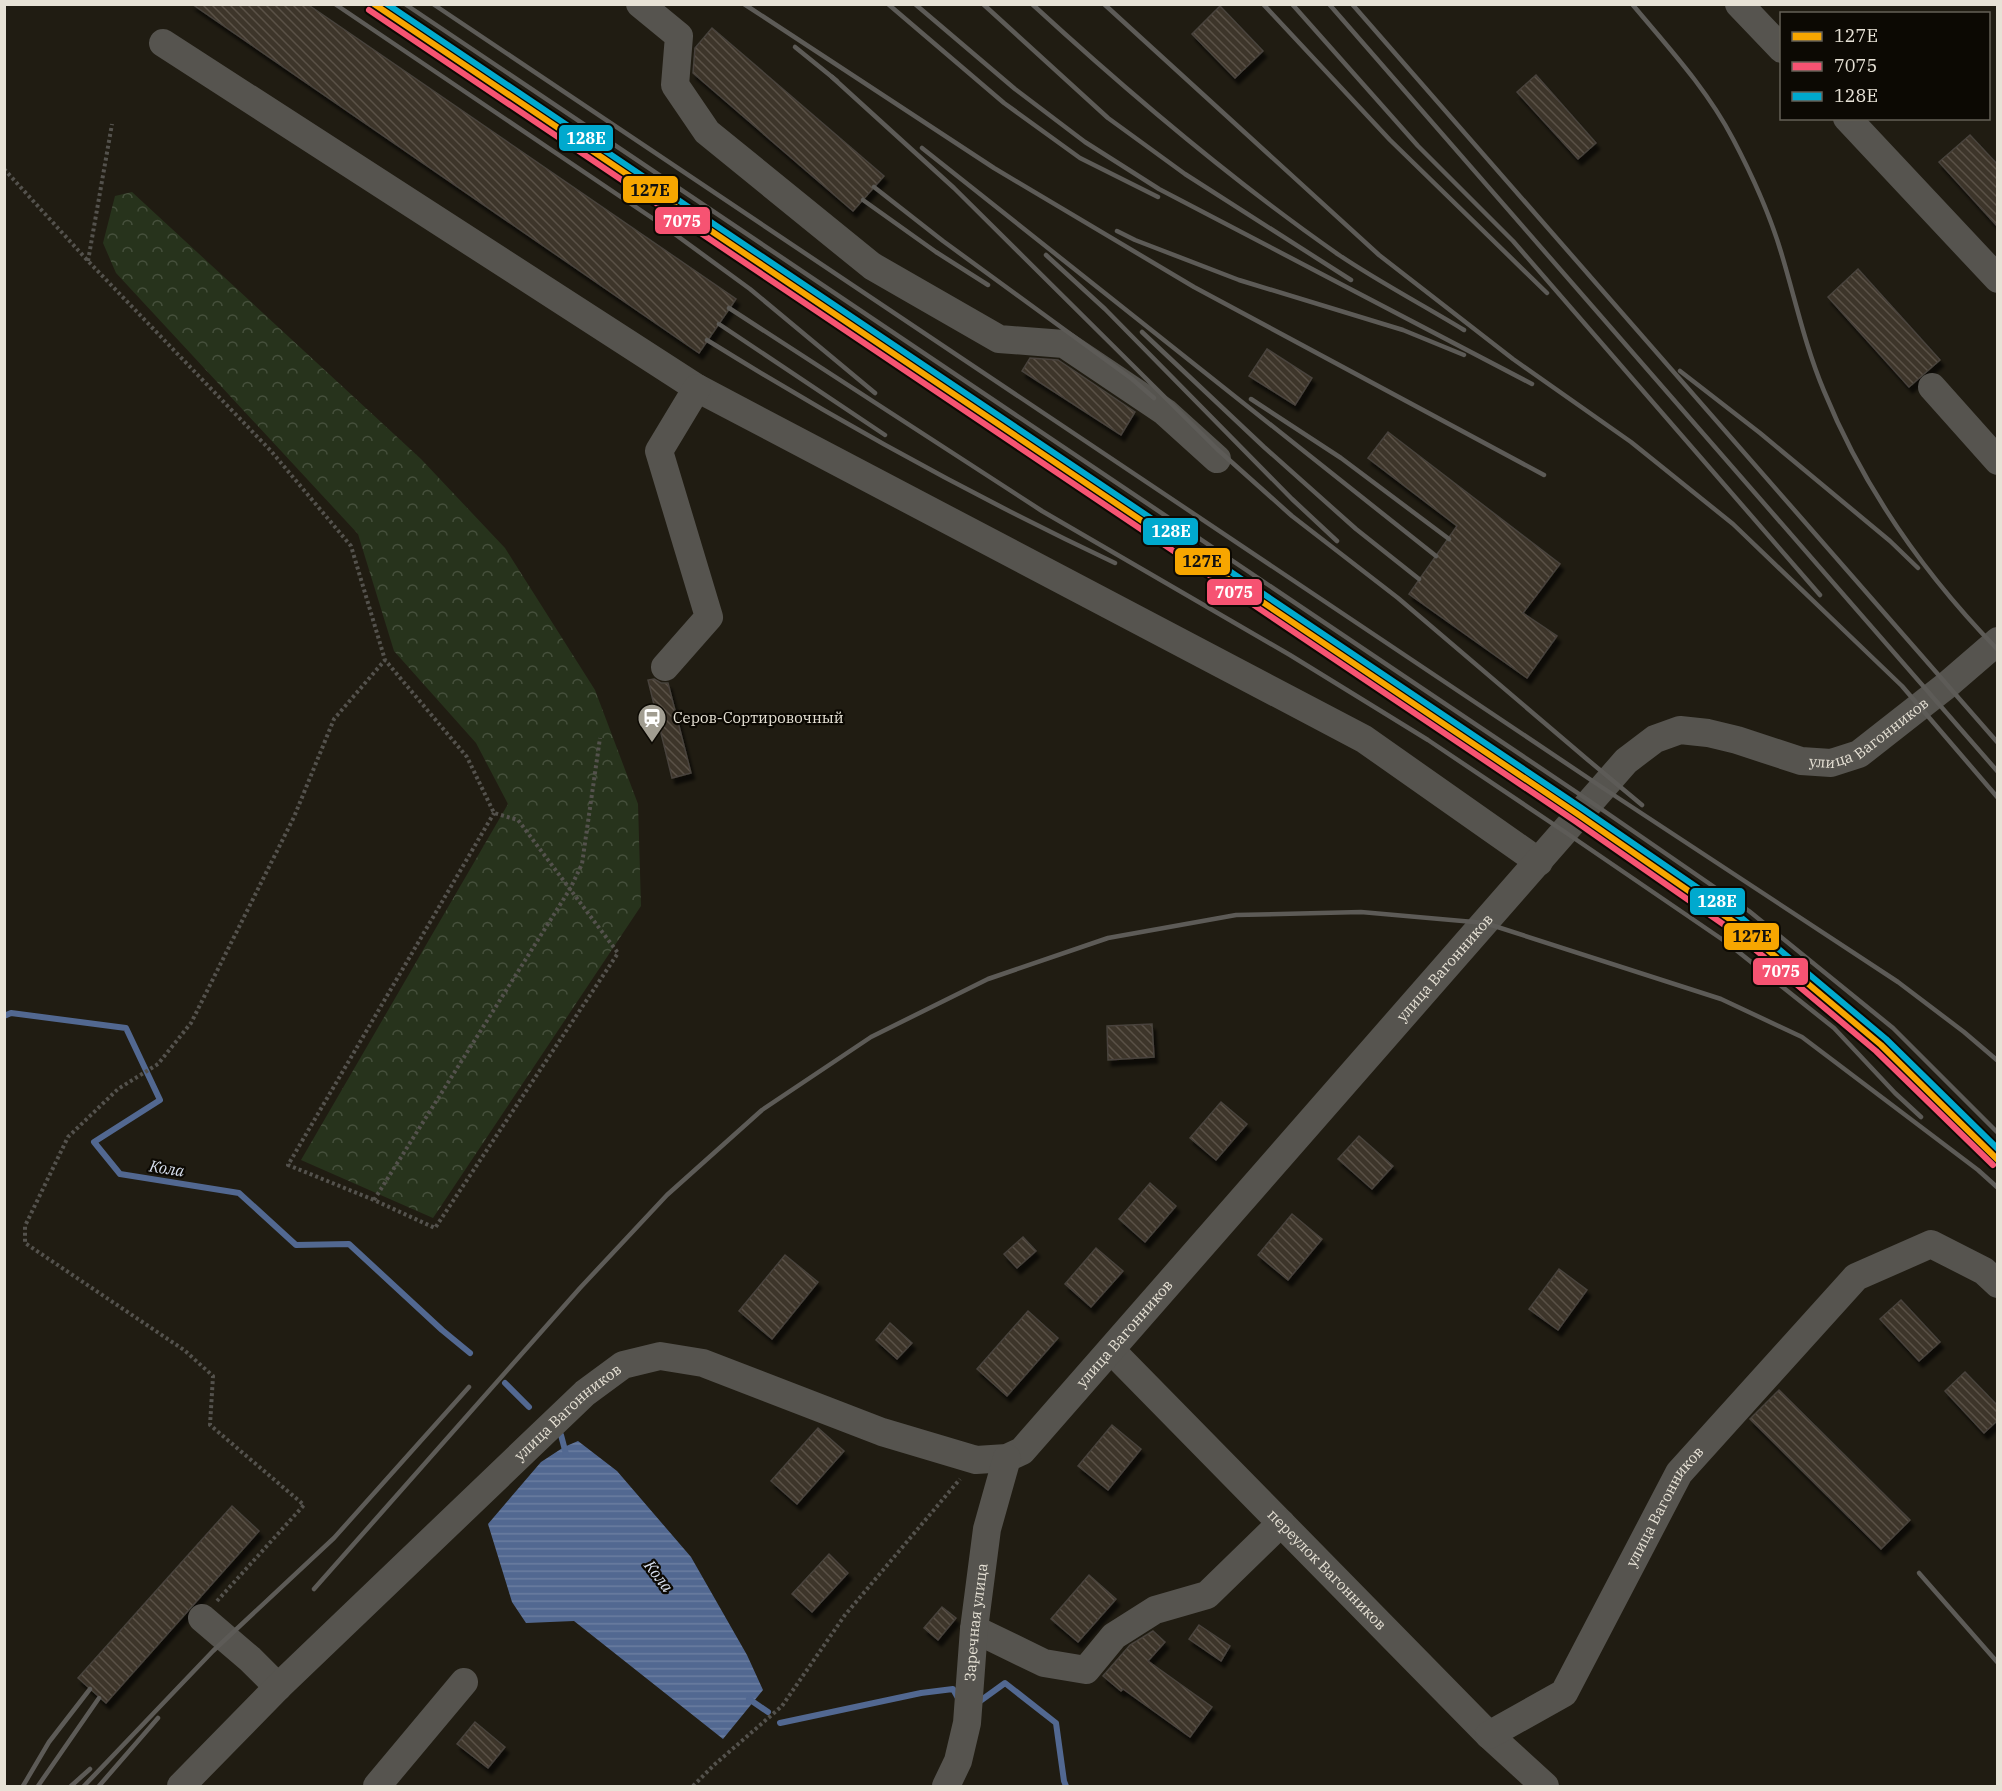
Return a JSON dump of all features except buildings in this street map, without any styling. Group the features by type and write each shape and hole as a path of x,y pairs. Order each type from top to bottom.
{"street":[{"path":"640,4 679,36 675,85 707,132 872,266 999,339 1064,344 1165,412 1217,459"},
{"path":"1739,4 1780,47"},
{"path":"163,43 697,388 1364,739 1539,862"},
{"path":"1849,120 1998,279"},
{"path":"1932,387 1998,461"},
{"path":"665,667 709,617 659,452 697,388"},
{"name":"улица Вагонников","path":"181,1786 278,1687 585,1393 623,1365 660,1356 703,1363 882,1432 976,1460 1007,1458 1022,1450 1626,761 1655,739 1680,730 1708,733 1801,761 1831,763 1859,754 1947,685 1998,641"},
{"name":"улица Вагонников","path":"1489,1735 1564,1693 1679,1473 1856,1277 1931,1244 1984,1270 1998,1284"},
{"name":"переулок Вагонников","path":"1111,1350 1489,1735 1545,1786"},
{"name":"Заречная улица","path":"946,1786 958,1761 967,1723 974,1629 987,1529 1007,1458"},
{"path":"974,1629 1044,1663 1086,1670 1114,1636 1155,1610 1208,1595 1281,1523"},
{"path":"202,1618 250,1659 278,1687"},
{"path":"377,1786 464,1682"}],"path":[{"path":"88,261 112,124"},
{"path":"4,169 88,261 271,451 351,546 385,660 467,756 494,813 518,820 618,953 435,1228 288,1165 494,813"},
{"path":"202,1618 304,1505 210,1425 213,1376 184,1350 25,1243 25,1226 68,1137 118,1089 158,1064 191,1023 294,817 334,719 385,660"},
{"path":"374,1200 570,889 582,864 600,738"},
{"path":"693,1786 782,1706 845,1615 976,1460"}],"green space":[{"path":"132,192 421,459 505,548 595,690 638,804 641,906 433,1218 301,1160 508,804 476,743 394,651 358,534 116,273 103,243 115,196"}],"water":[{"path":"578,1441 617,1471 691,1557 747,1655 763,1690 723,1739 574,1621 526,1623 512,1602 488,1524 541,1462"}],"waterway":[{"name":"Кола","path":"4,1016 11,1013 126,1028 160,1100 94,1142 120,1174 239,1193 296,1245 349,1244 470,1353"},
{"name":"Кола","path":"505,1383 529,1407"},
{"name":"Кола","path":"561,1435 566,1454"},
{"name":"Кола","path":"976,1704 1005,1683 1056,1723 1066,1786"},
{"name":"Кола","path":"780,1723 921,1693 953,1689 958,1698"},
{"name":"Кола","path":"749,1699 768,1712"}],"railway":[{"path":"335,4 661,224 750,289 875,393"},
{"path":"405,4 1591,802 1749,911 1893,1028 1998,1133"},
{"path":"433,4 1603,788 1898,982 1998,1061"},
{"path":"744,4 994,168 1194,287 1544,475"},
{"path":"888,4 1004,103 1080,158 1158,197"},
{"path":"915,4 1015,89 1085,142 1159,189 1532,384"},
{"path":"983,4 1108,118 1185,174 1351,280"},
{"path":"1032,4 1143,103 1259,196 1354,265 1464,330"},
{"path":"1104,4 1379,255 1513,359 1631,442 1733,524 1902,686 1998,798"},
{"path":"1263,4 1390,140 1547,293"},
{"path":"1292,4 1418,146 1513,241 1820,595"},
{"path":"1329,4 1998,772"},
{"path":"1352,4 1998,743"},
{"path":"1632,4 1711,103 1747,166 1776,237 1817,374 1840,427 1877,496 1898,529 1945,591 1998,650"},
{"path":"795,47 837,81"},
{"path":"832,77 954,188 1217,449 1292,516 1398,598 1642,805"},
{"path":"922,148 1436,556"},
{"path":"874,187 943,241 1132,379 1154,398"},
{"path":"863,200 936,252 988,285"},
{"path":"1117,231 1239,280 1403,330 1464,355"},
{"path":"1046,255 1105,309 1292,499 1337,541"},
{"path":"729,308 1042,511 1290,655 1428,740 1565,832 1726,942 1834,1028 1895,1093 1921,1117"},
{"path":"719,324 885,435"},
{"path":"1142,332 1264,447 1356,529 1419,579"},
{"path":"707,340 908,458 1115,563"},
{"path":"1680,371 1760,433 1890,541 1918,568"},
{"path":"1251,399 1341,458 1449,539"},
{"path":"314,1589 580,1288 667,1195 762,1110 871,1037 988,979 1108,938 1236,915 1361,912 1485,923 1721,999 1802,1037 1978,1170 1998,1188"},
{"path":"84,1786 213,1651 334,1538 469,1387"},
{"path":"1919,1573 1998,1663"},
{"path":"23,1786 49,1742 90,1689"},
{"path":"38,1786 99,1698"},
{"path":"99,1786 158,1718"},
{"path":"71,1786 90,1769"}],"transit line":[{"name":"127Е","path":"374,4 1579,815 1738,925 1881,1045 1998,1160"},
{"name":"128Е","path":"387,4 1743,919 1886,1039 1998,1149"},
{"name":"7075","path":"369,10 1575,821 1733,931 1876,1051 1993,1165"}],"place":[{"name":"Серов-Сортировочный","path":"652,744"}]}
